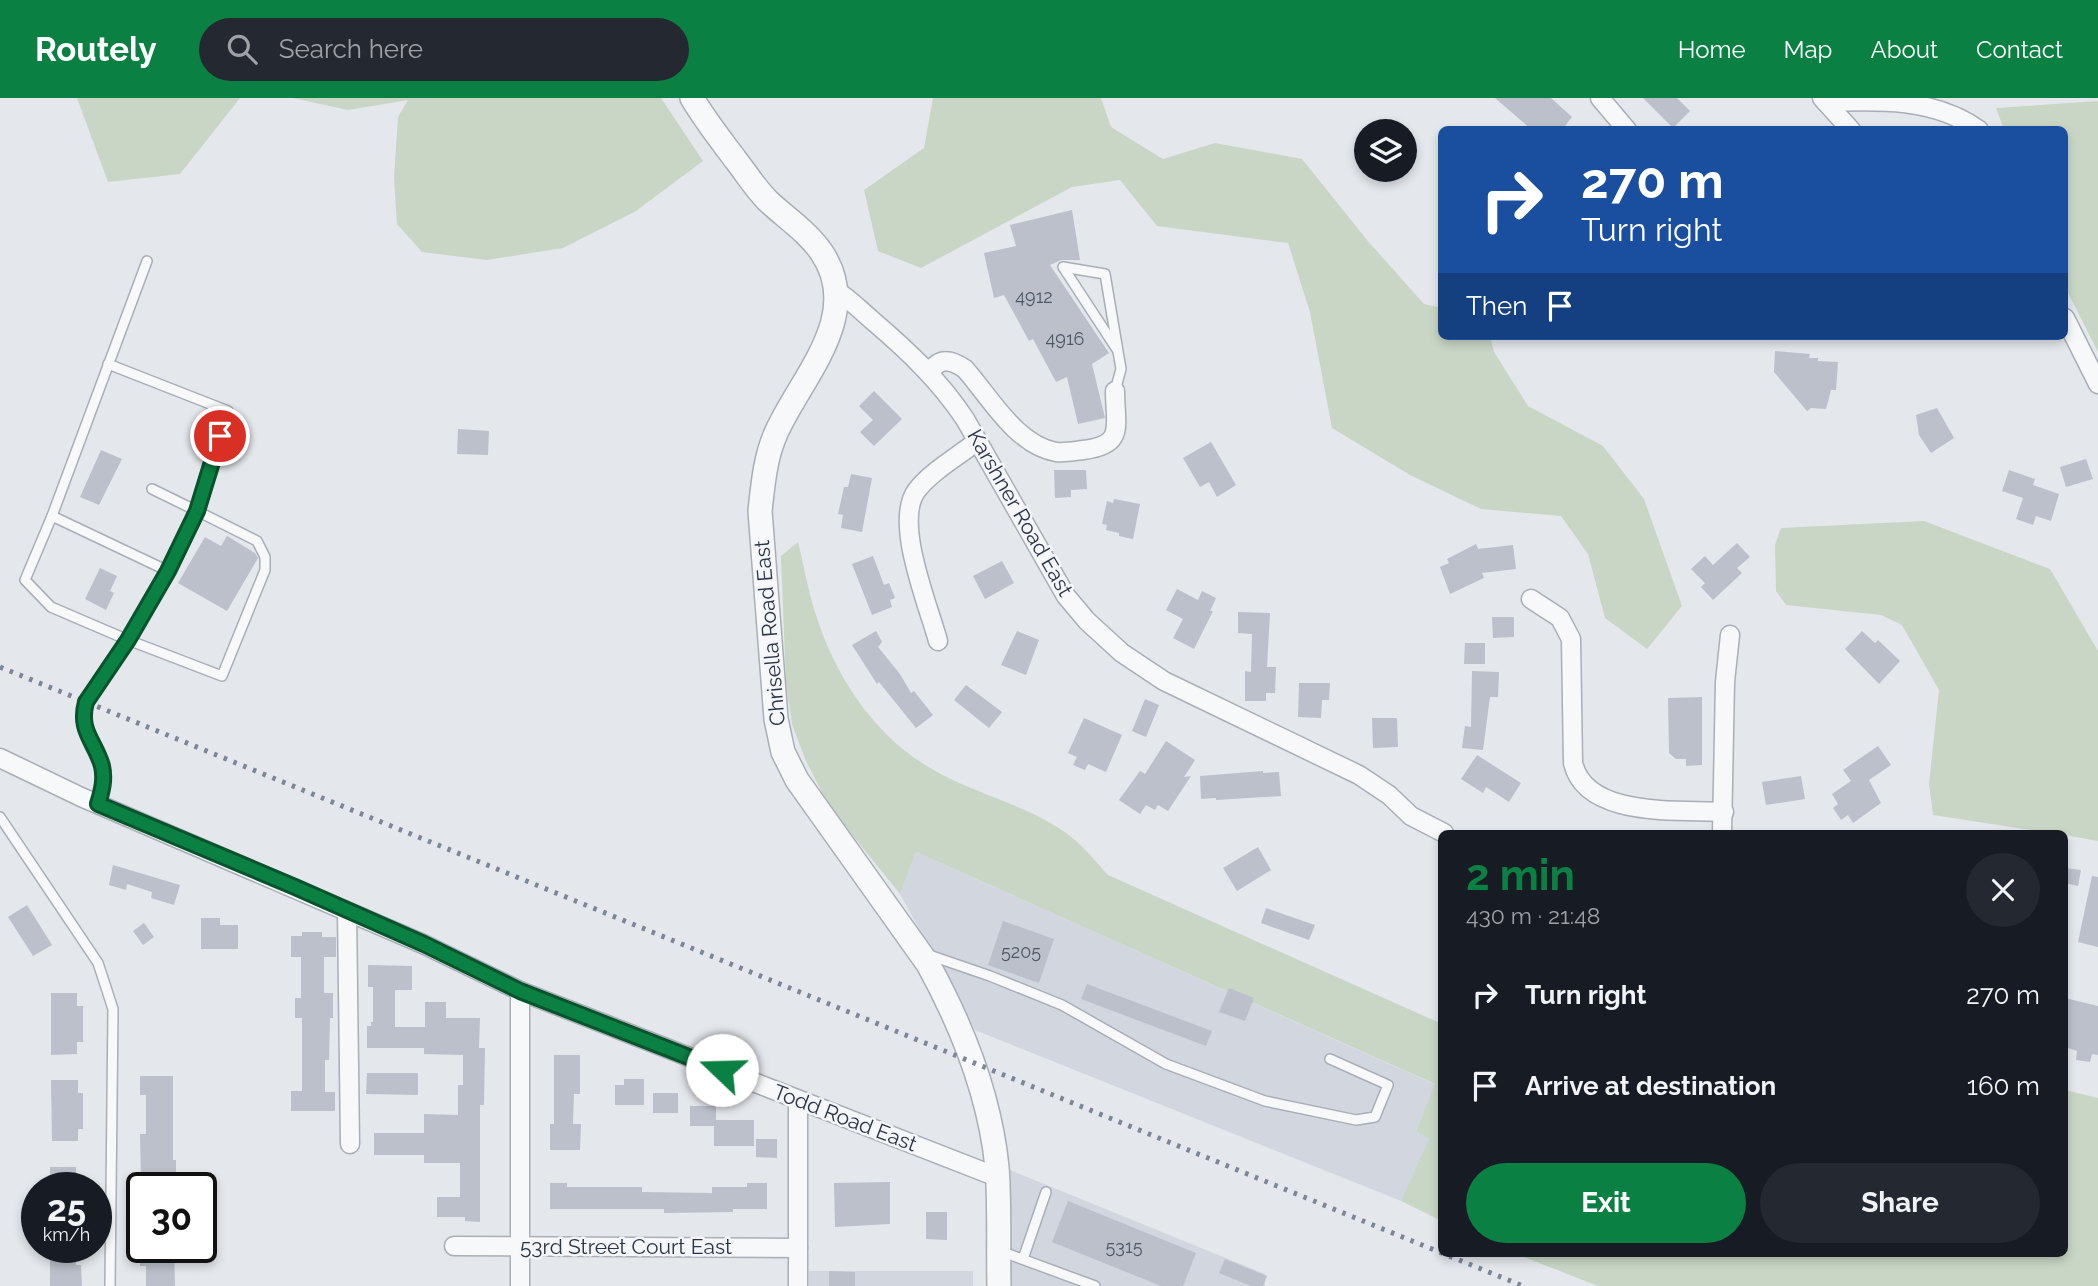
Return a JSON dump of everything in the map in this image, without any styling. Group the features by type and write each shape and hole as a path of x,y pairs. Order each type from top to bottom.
{"street":[{"name":"Chrisella Road East","path":"692,98 715,134 766,200 820,250 830,266 835,290 835,314 827,341 776,433 763,478 761,522 776,719 783,752 797,780 921,953 941,987 967,1048 984,1100 997,1177 999,1286"},
{"path":"1600,98 1623,126"},
{"path":"1824,100 1847,126"},
{"path":"1824,100 1900,101 1945,111 1966,119 1974,126"},
{"name":"Karshner Road East","path":"835,290 855,303 930,373 965,419 1066,596 1087,621 1122,653 1164,681 1359,775 1390,795 1411,816 1438,830"},
{"path":"2068,324 2098,384"},
{"path":"930,373 939,362 954,362 965,369 1016,429 1028,439 1056,452 1098,448 1111,442 1115,433 1115,391"},
{"path":"938,641 911,549 908,509 916,491 926,481 976,442"},
{"path":"1531,599 1560,618 1571,639 1573,763 1580,780 1601,798 1629,808 1724,811"},
{"path":"1723,830 1725,682 1730,635"},
{"name":"Todd Road East","path":"0,758 98,804 424,944 520,991 997,1177"},
{"path":"347,912 350,1144"},
{"path":"520,991 520,1286"},
{"path":"798,1100 798,1286"},
{"name":"53rd Street Court East","path":"454,1246 799,1248"}],"lane":[{"path":"147,261 52,516 25,580 51,607 222,676 265,570 265,557 257,541 152,489"},
{"path":"1115,391 1121,369 1118,351 1105,274 1063,267 1118,351"},
{"path":"98,804 104,782 101,764 84,727 83,713 86,702 128,640 168,571 197,511 228,411 108,364"},
{"path":"52,516 168,571"},
{"path":"0,817 98,963 113,1009 110,1286"},
{"path":"921,953 990,976 1062,1005 1166,1065 1265,1101 1356,1120 1375,1116 1388,1085 1330,1059"},
{"path":"1023,1259 1046,1192"},
{"path":"998,1250 1077,1283 1095,1286"}],"shaded area":[{"path":"916,852 1436,1085 1416,1130 1430,1139 1401,1201 975,1030 900,894"},
{"path":"1010,1170 1265,1274 1265,1286 1011,1286"},
{"path":"809,1271 973,1271 973,1286 809,1286"}],"green space":[{"path":"77,98 240,98 180,174 108,182"},
{"path":"293,98 661,98 703,161 636,211 563,248 487,260 422,252 397,224 394,177 398,117 408,100 348,110"},
{"path":"933,98 1101,98 1111,127 1163,159 1215,143 1302,159 1367,240 1424,304 1438,307 1438,340 1491,340 1494,352 1528,406 1603,446 1644,499 1682,606 1647,649 1605,618 1588,554 1561,516 1481,509 1410,475 1332,428 1310,312 1288,243 1157,226 1120,180 1072,187 921,268 878,251 864,190 924,148"},
{"path":"2098,101 2098,352 2068,293 2068,126 2003,126 1996,108"},
{"path":"1924,521 2050,569 2098,651 2098,841 2068,836 2068,830 2030,830 1933,815 1929,784 1939,690 1902,625 1881,615 1786,605 1776,591 1775,545 1781,528"},
{"path":"798,542 813,606 834,660 846,682 875,722 911,756 948,778 1050,823 1077,842 1108,875 1438,1022 1438,1219 1401,1201 1429,1139 1416,1131 1435,1084 916,852 900,894 829,806 805,759 792,724 786,683 781,556"},
{"path":"2068,1091 2098,1098 2098,1286 1598,1286 1524,1257 2068,1257"}],"building":[{"path":"1495,98 1551,98 1572,117 1565,126 1527,126"},
{"path":"1643,98 1677,98 1690,111 1675,126 1671,126"},
{"path":"1072,210 1080,260 1061,260 1050,265 1109,353 1092,364 1105,418 1078,424 1067,377 1056,382 1033,339 1029,341 1004,295 994,298 984,253 1016,246 1010,225"},
{"path":"1775,351 1810,354 1809,358 1818,358 1818,361 1838,362 1836,390 1831,390 1826,409 1811,408 1807,411 1774,372"},
{"path":"874,391 902,419 874,446 860,432 873,420 859,406"},
{"path":"1937,408 1954,438 1931,453 1919,435 1916,415"},
{"path":"458,429 489,431 488,455 457,454"},
{"path":"1211,442 1236,485 1217,497 1209,482 1200,487 1183,458"},
{"path":"101,450 122,459 99,505 80,497"},
{"path":"2086,459 2093,479 2066,487 2060,467"},
{"path":"1054,470 1086,470 1087,489 1071,490 1071,497 1055,498"},
{"path":"2009,470 2035,479 2033,485 2059,494 2051,521 2036,516 2033,525 2016,519 2023,498 2002,491"},
{"path":"851,474 872,478 862,532 841,528 843,515 838,514 844,487 848,487"},
{"path":"1114,499 1140,504 1133,539 1106,530 1107,525 1102,524 1107,501 1113,503"},
{"path":"227,536 255,553 258,558 227,611 178,583 205,537 221,546"},
{"path":"1737,543 1750,557 1737,568 1742,573 1713,600 1701,587 1705,583 1691,569 1705,556 1713,565"},
{"path":"1476,544 1478,549 1513,545 1516,569 1482,573 1484,578 1450,594 1440,567 1449,563 1447,559"},
{"path":"873,556 884,585 889,583 895,598 890,600 892,607 872,615 852,564"},
{"path":"1002,561 1014,583 985,599 973,576"},
{"path":"100,568 117,576 110,591 114,593 106,610 85,599"},
{"path":"1177,589 1198,600 1202,591 1216,598 1210,611 1213,611 1194,649 1173,638 1183,619 1166,610"},
{"path":"1238,612 1270,613 1267,667 1276,667 1275,693 1266,693 1266,701 1245,701 1245,671 1251,672 1252,634 1238,633"},
{"path":"1492,617 1514,617 1514,637 1493,638"},
{"path":"876,631 882,642 878,647 900,674 911,693 914,691 933,715 916,728 879,682 877,684 852,645"},
{"path":"1017,631 1039,640 1026,675 1001,665"},
{"path":"1862,631 1875,643 1878,640 1900,661 1879,684 1845,649"},
{"path":"1465,643 1485,643 1485,664 1464,664"},
{"path":"1472,671 1499,672 1498,697 1490,697 1483,750 1462,748 1465,726 1471,727"},
{"path":"1299,683 1330,683 1329,700 1322,700 1321,718 1298,717"},
{"path":"966,685 1002,712 989,728 954,700"},
{"path":"1702,697 1702,765 1686,766 1686,759 1676,759 1669,753 1668,698"},
{"path":"1145,699 1159,705 1146,737 1132,731"},
{"path":"1084,718 1122,735 1106,772 1088,764 1085,770 1073,765 1077,757 1068,753"},
{"path":"1372,718 1397,718 1398,747 1373,748"},
{"path":"1166,741 1195,760 1184,777 1191,776 1168,811 1158,805 1155,810 1146,805 1140,814 1119,800 1140,771 1145,774"},
{"path":"1878,746 1891,765 1869,780 1881,803 1853,823 1848,815 1841,820 1833,808 1838,804 1832,794 1851,781 1843,770"},
{"path":"1477,755 1521,783 1509,802 1486,787 1483,793 1461,779"},
{"path":"1279,772 1281,796 1201,799 1200,776"},
{"path":"1801,776 1805,799 1766,805 1762,782"},
{"path":"1258,847 1271,870 1237,891 1223,868"},
{"path":"113,865 180,885 174,905 151,898 152,892 127,884 126,890 109,885"},
{"path":"2068,868 2081,870 2078,886 2068,884"},
{"path":"2092,876 2098,877 2098,947 2078,942"},
{"path":"27,905 52,945 33,956 8,917"},
{"path":"1266,908 1315,925 1309,940 1261,923"},
{"path":"201,918 220,918 220,925 238,925 238,949 201,949"},
{"path":"1003,921 1054,939 1039,983 988,965"},
{"path":"144,923 154,937 143,945 133,931"},
{"path":"302,932 322,932 322,937 336,937 336,957 324,957 324,993 333,993 329,1060 325,1060 325,1092 335,1092 335,1111 291,1111 291,1091 302,1091 302,1018 295,1018 295,998 301,998 301,957 291,957 291,936 302,936"},
{"path":"368,965 412,966 412,990 395,990 395,1027 425,1027 425,1002 446,1002 446,1018 480,1018 479,1048 485,1048 484,1105 480,1105 480,1222 465,1221 465,1217 437,1217 437,1197 460,1197 460,1163 424,1163 424,1155 374,1155 374,1133 424,1133 424,1114 458,1115 458,1085 463,1085 463,1055 424,1054 424,1048 367,1048 367,1026 371,1026 373,1022 373,987 368,987"},
{"path":"1087,984 1212,1031 1206,1046 1081,999"},
{"path":"1229,988 1254,998 1245,1021 1219,1012"},
{"path":"51,993 77,993 77,1006 83,1006 83,1042 77,1042 77,1054 51,1055"},
{"path":"2068,999 2098,1006 2098,1055 2092,1054 2090,1062 2076,1060 2077,1051 2068,1048"},
{"path":"554,1055 580,1055 580,1094 574,1094 573,1124 581,1124 580,1150 550,1150 550,1124 554,1124"},
{"path":"367,1073 418,1073 418,1095 366,1094"},
{"path":"140,1076 173,1076 173,1160 176,1160 176,1172 141,1172 140,1134 146,1134 146,1095 140,1095"},
{"path":"624,1079 644,1079 644,1105 615,1105 615,1085 624,1085"},
{"path":"51,1080 78,1080 78,1093 83,1093 83,1129 78,1129 78,1141 52,1141"},
{"path":"653,1093 678,1093 678,1113 653,1113"},
{"path":"690,1106 716,1106 716,1120 754,1120 754,1146 714,1146 714,1126 690,1126"},
{"path":"756,1139 777,1139 777,1158 756,1157"},
{"path":"50,1167 76,1167 76,1172 50,1172"},
{"path":"890,1182 890,1224 835,1227 834,1183"},
{"path":"550,1183 567,1183 567,1187 642,1187 642,1192 712,1193 712,1187 747,1187 747,1183 767,1183 767,1209 664,1213 664,1209 550,1209"},
{"path":"1068,1201 1196,1253 1183,1286 1161,1286 1052,1242"},
{"path":"926,1212 947,1212 947,1240 926,1239"},
{"path":"1225,1259 1267,1276 1263,1286 1251,1286 1219,1273"},
{"path":"50,1263 81,1265 82,1286 50,1286"},
{"path":"140,1263 174,1263 175,1286 146,1286 146,1266 140,1266"},
{"path":"829,1271 855,1272 855,1286 829,1286"}],"railway":[{"path":"0,667 1438,1251"},
{"path":"1452,1257 1523,1286"}],"route":[{"path":"220,436 197,511 168,571 128,640 86,702 83,713 84,727 101,764 104,782 98,804 424,944 520,991 722,1070"}]}
